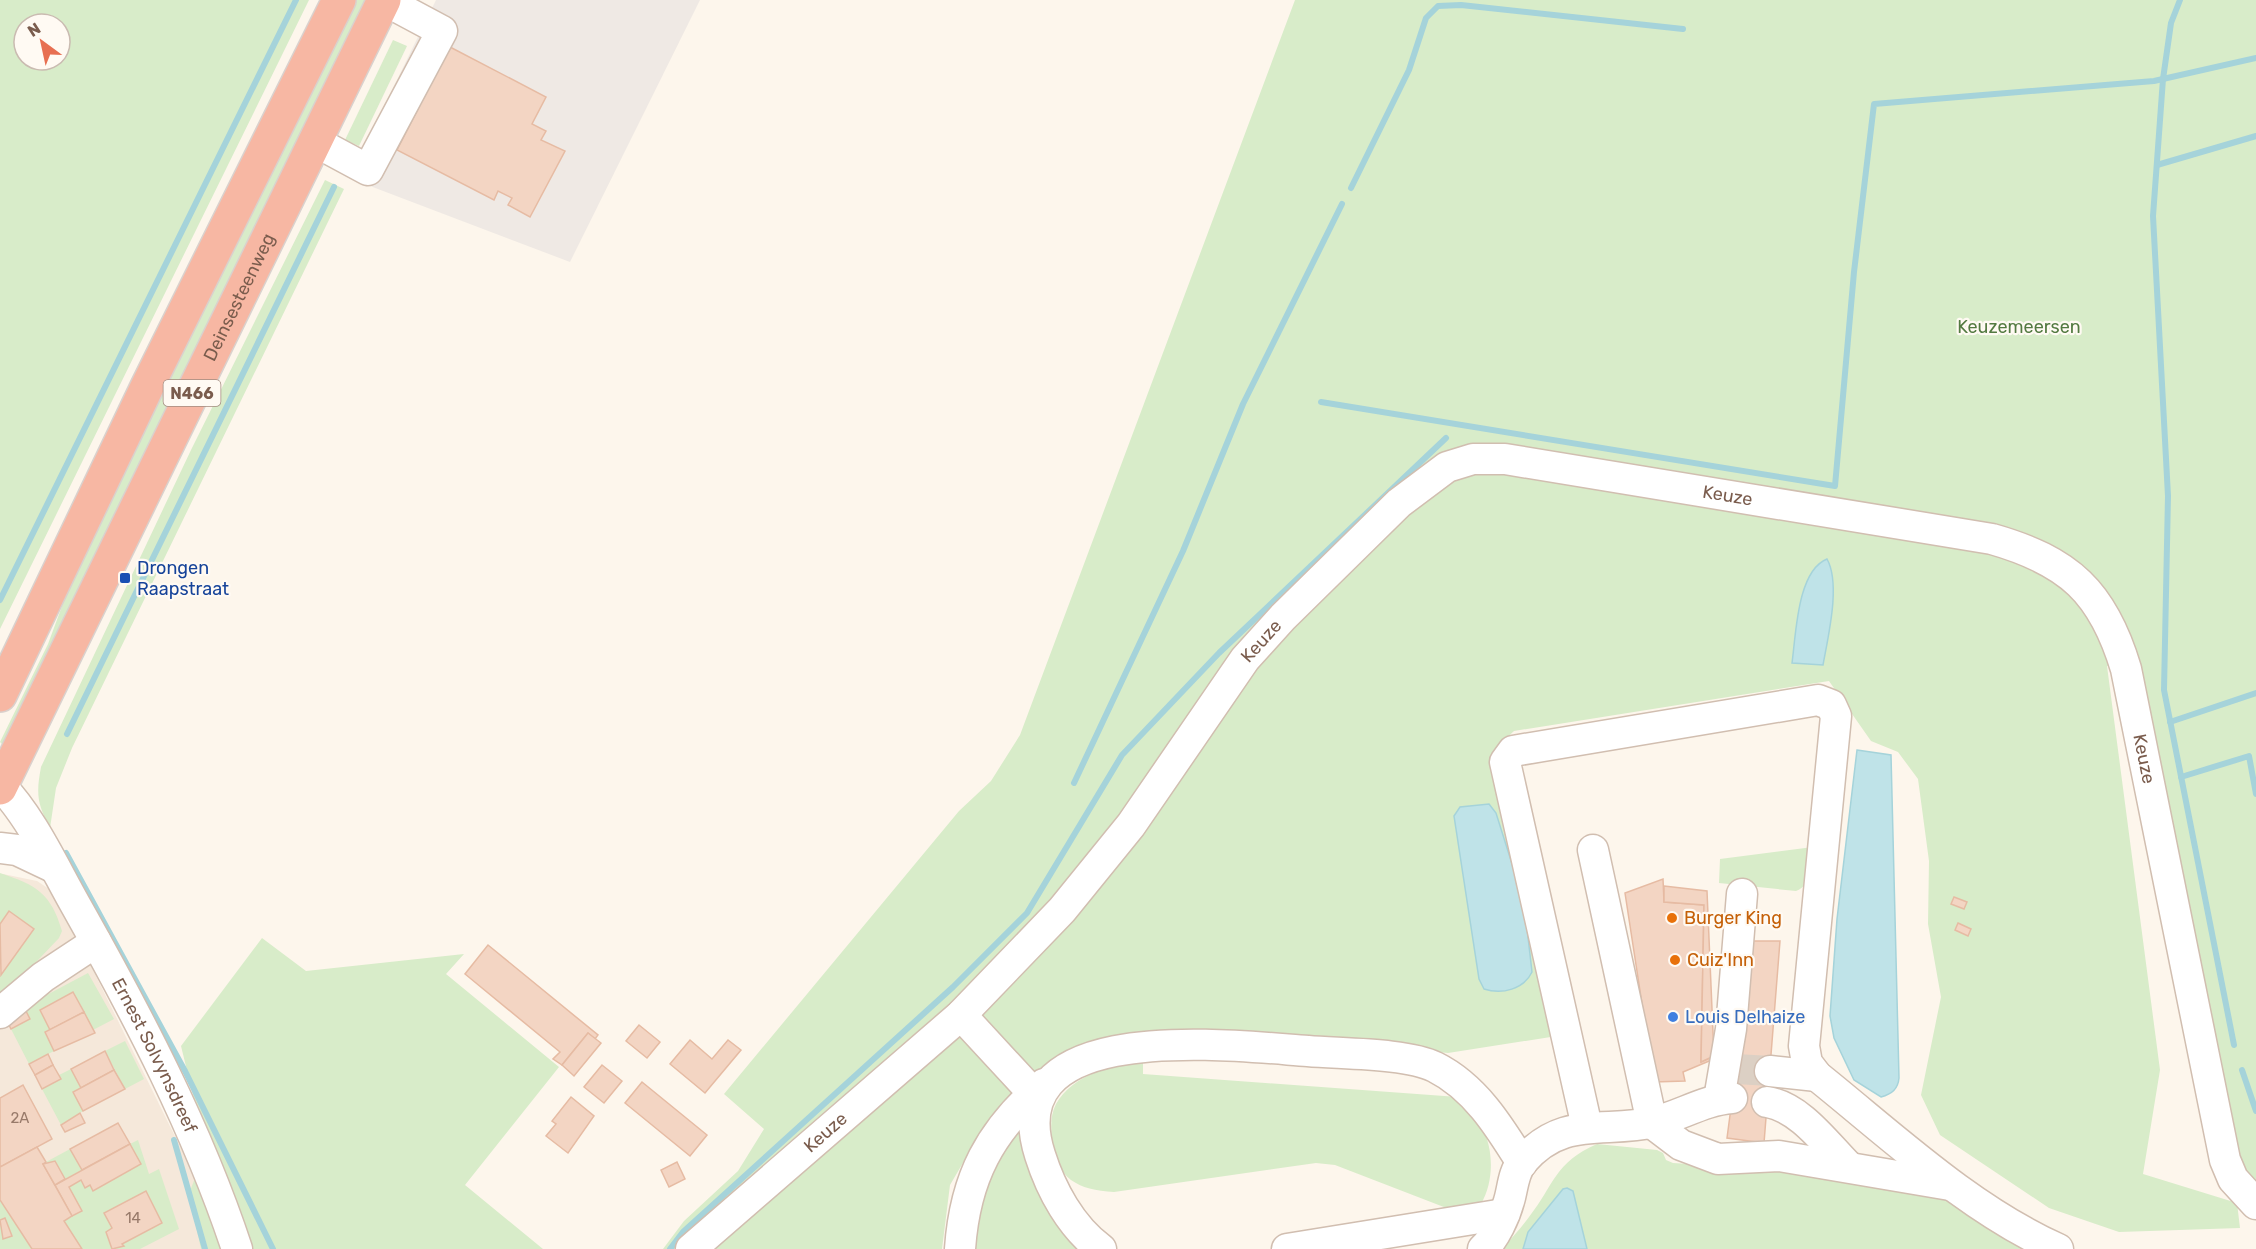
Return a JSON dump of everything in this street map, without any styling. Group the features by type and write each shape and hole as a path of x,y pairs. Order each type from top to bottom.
{"highway":[{"name":"N466","path":"0,695 147,387 339,0"},
{"name":"Deinsesteenweg","path":"0,786 384,0"}],"street":[{"path":"316,142 368,170 442,31 384,0"},
{"name":"Keuze","path":"691,1249 960,1015 1062,910 1091,875 1131,825 1245,659 1283,617 1398,503 1426,480 1447,467 1473,459 1505,459 1992,539 2027,549 2058,565 2085,588 2102,610 2116,637 2127,669 2225,1160 2233,1179 2256,1204"},
{"path":"1587,1127 1505,762 1513,751 1800,701 1818,700 1830,705 1836,716 1804,1046 1807,1063 1817,1076 1956,1186 2037,1239 2058,1249"},
{"name":"Ernest Solvynsdreef","path":"0,786 42,842 147,1036 219,1193 237,1249"},
{"path":"0,848 17,850 55,868"},
{"path":"1593,850 1652,1123 1681,1145 1718,1159 1779,1156 1956,1186"},
{"path":"1483,1249 1504,1214 1522,1163 1540,1146 1562,1134 1587,1127 1652,1123 1725,1099 1730,1068 1742,894"},
{"path":"0,1013 43,977 96,942"},
{"path":"960,1015 1042,1086"},
{"path":"960,1249 965,1200 976,1172 1001,1127 1042,1086 1078,1062 1118,1049 1163,1044 1407,1059 1432,1065 1456,1080 1483,1105 1522,1163"},
{"path":"1770,1071 1817,1076"},
{"path":"1042,1086 1034,1124 1037,1146 1046,1175 1081,1231 1101,1249"},
{"path":"1767,1102 1794,1113 1849,1167"},
{"path":"1287,1249 1504,1214"}],"shaded area":[{"path":"436,0 700,0 570,262 349,178"},
{"path":"3,874 37,881 55,893 196,1179 201,1249 0,1249 0,878"}],"green space":[{"path":"0,0 309,0 0,629"},
{"path":"350,0 370,0 4,746 0,742 48,644 75,571"},
{"name":"Keuzemeersen","path":"1295,0 2256,0 2256,1182 2247,1173 2228,1130 2134,658 2107,666 2160,1070 2143,1174 2237,1203 2240,1228 2119,1232 2049,1208 1940,1135 1921,1095 1941,997 1928,924 1929,861 1918,779 1898,752 1871,741 1829,681 1514,731 1501,743 1557,1036 1448,1053 1292,1037 1039,1073 988,1120 950,1185 942,1249 663,1249 684,1221 738,1171 764,1129 724,1094 959,811 991,781 1020,735"},
{"path":"393,40 407,46 359,146 345,140"},
{"path":"325,180 344,189 72,748 56,788 50,828 42,812 39,798 38,784 41,767 191,450"},
{"path":"1813,847 1808,879 1796,891 1719,883 1720,859"},
{"path":"0,873 40,892 53,908 62,931 59,938 0,1000 0,974 34,929 9,911 0,924"},
{"path":"262,938 306,971 464,954 446,974 559,1067 465,1185 543,1249 201,1249 189,1194 206,1148 181,1046"},
{"path":"88,973 114,1019 93,1030 73,993 40,1010 50,1030 45,1033 54,1051 29,1064 11,1029 30,1019 24,1007"},
{"path":"125,1041 144,1079 125,1089 105,1051"},
{"path":"1143,1057 1143,1074 1458,1097 1480,1123 1489,1146 1491,1166 1485,1195 1481,1204 1449,1209 1335,1165 1316,1163 1114,1192 1090,1189 1080,1185 1064,1173 1054,1153 1051,1122 1056,1104 1063,1094 1083,1078"},
{"path":"71,1069 81,1088 73,1092 83,1111 61,1125 42,1089 60,1079 59,1075"},
{"path":"1026,1120 1085,1249 969,1249 972,1217 1000,1149"},
{"path":"138,1140 149,1174 159,1169 179,1229 140,1249 82,1249 64,1221 82,1211 69,1187 81,1180 85,1188 90,1185 93,1190 141,1164 130,1144"},
{"path":"1597,1144 1657,1150 1663,1153 1666,1160 1673,1163 1771,1169 1903,1183 1954,1202 2029,1249 1502,1249 1529,1217 1557,1175 1572,1158"},
{"path":"70,1149 82,1170 65,1179 55,1161 48,1165 46,1162"},
{"path":"0,1200 32,1249 0,1249"}],"water":[{"path":"1827,559 1833,582 1833,596 1823,665 1792,663 1797,621 1804,590 1809,576"},
{"path":"1857,750 1891,755 1899,1078 1894,1090 1881,1097 1854,1080 1834,1038 1830,1016 1837,919"},
{"path":"1489,804 1496,813 1524,902 1532,972 1524,983 1505,991 1484,989 1479,979 1454,816 1460,807"},
{"path":"1563,1189 1573,1191 1587,1249 1523,1249 1528,1232"}],"building":[{"path":"450,47 546,97 532,124 546,131 541,140 565,151 530,217 508,205 512,198 498,191 494,200 397,150 420,105 417,104 424,90 427,91"},
{"path":"1663,879 1664,902 1704,905 1701,1062 1714,1056 1714,1059 1683,1072 1685,1081 1654,1082 1625,893"},
{"path":"1664,886 1707,891 1714,1056 1701,1062 1704,905 1664,902"},
{"path":"1954,897 1967,902 1964,909 1951,904"},
{"path":"9,911 34,929 1,975 0,924"},
{"path":"1958,923 1971,929 1968,936 1955,930"},
{"path":"1753,941 1780,941 1764,1143 1727,1138"},
{"path":"488,945 598,1035 595,1039 588,1033 562,1065 553,1059 560,1052 465,974"},
{"path":"73,992 84,1012 50,1030 40,1010"},
{"path":"24,1007 30,1019 11,1029 5,1017"},
{"path":"84,1012 95,1033 54,1051 45,1032"},
{"path":"639,1025 660,1042 647,1058 626,1041"},
{"path":"588,1033 601,1043 574,1076 562,1065"},
{"path":"690,1040 712,1059 728,1040 741,1050 705,1093 670,1064"},
{"path":"105,1051 114,1070 81,1088 71,1069"},
{"path":"48,1054 53,1065 35,1075 29,1064"},
{"path":"53,1065 61,1079 42,1089 35,1075"},
{"path":"602,1065 622,1081 604,1103 584,1087"},
{"path":"114,1070 125,1089 83,1111 73,1092"},
{"path":"642,1082 707,1135 690,1156 625,1103"},
{"path":"23,1085 52,1139 0,1167 0,1098"},
{"path":"571,1097 594,1116 568,1153 546,1136 556,1124 552,1121"},
{"path":"80,1113 85,1123 65,1132 61,1125"},
{"path":"118,1123 130,1144 82,1170 70,1149"},
{"path":"130,1144 141,1164 93,1191 90,1185 85,1188 81,1180 69,1187 82,1211 72,1216 55,1185"},
{"path":"37,1147 46,1162 43,1164 72,1216 64,1221 82,1249 32,1249 0,1200 0,1167"},
{"path":"55,1161 65,1179 55,1185 43,1164"},
{"path":"677,1162 685,1179 669,1187 661,1170"},
{"path":"146,1191 162,1223 122,1244 124,1246 112,1249 106,1232 112,1228 104,1213"},
{"path":"5,1218 12,1236 3,1239 0,1220"}],"waterway":[{"path":"0,600 296,0"},
{"path":"2180,0 2171,23 2163,79 2153,216 2168,496 2164,690 2234,1045"},
{"path":"1351,188 1409,70 1426,18 1438,6 1461,5 1683,29"},
{"path":"1321,402 1835,486 1854,272 1874,104 2154,81 2256,58"},
{"path":"2157,165 2256,136"},
{"path":"67,734 334,187"},
{"path":"1074,783 1183,551 1243,404 1342,204"},
{"path":"670,1249 683,1232 953,987 1027,913 1122,755 1219,653 1446,438"},
{"path":"2170,722 2256,693"},
{"path":"2181,777 2249,756 2256,794"},
{"path":"66,853 185,1071 273,1249"},
{"path":"2242,1070 2256,1111"},
{"path":"174,1140 205,1249"}],"tunnel":[{"path":"1736,1069 1770,1071"}],"place":[{"name":"Drongen Raapstraat","path":"125,578"},
{"name":"Burger King","path":"1672,918"},
{"name":"Cuiz'Inn","path":"1675,960"},
{"name":"Louis Delhaize","path":"1673,1017"}]}
